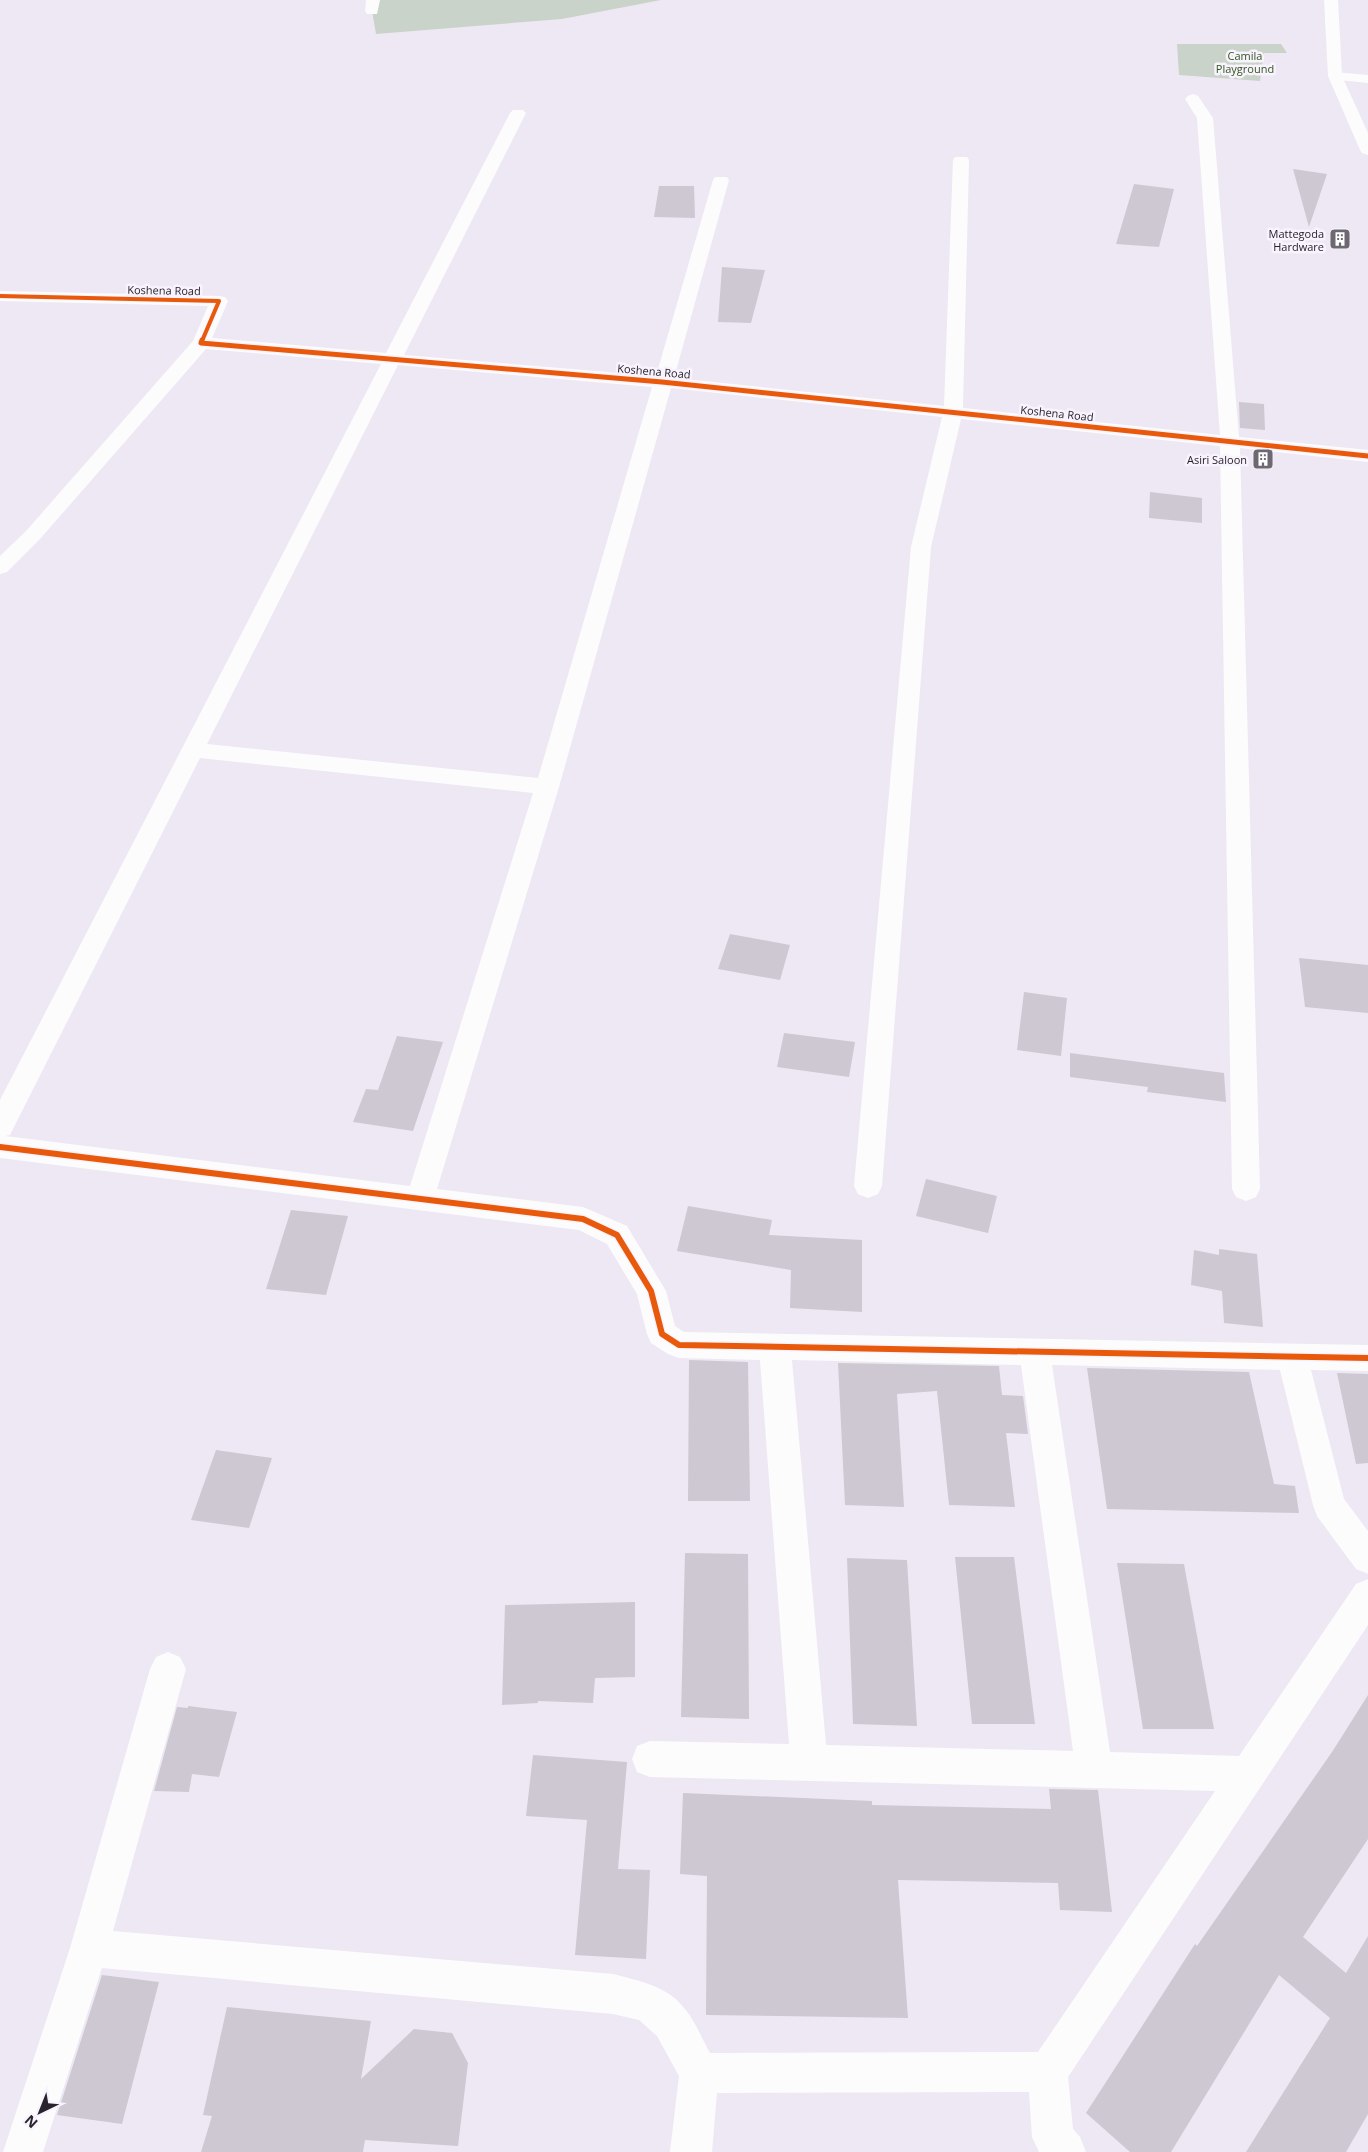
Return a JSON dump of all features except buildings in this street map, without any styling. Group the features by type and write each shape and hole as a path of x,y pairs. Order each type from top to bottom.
{"street":[{"path":"1330,0 1335,76 1368,150"},
{"path":"1335,76 1368,79"},
{"path":"1193,99 1205,118 1230,442 1246,1189"},
{"path":"0,1127 518,113"},
{"path":"868,1186 920,547 953,412 961,160"},
{"path":"420,1199 547,787 662,382 722,180"},
{"name":"Koshena Road","path":"0,296 219,301 201,343 662,382 1368,456"},
{"path":"0,568 33,535 201,343"},
{"path":"193,750 547,787"},
{"path":"0,1147 583,1219 617,1234 651,1291 662,1334 679,1345 1368,1358"},
{"path":"775,1347 809,1763"},
{"path":"1035,1352 1094,1770"},
{"path":"1292,1357 1329,1505 1368,1558"},
{"path":"1065,2152 1053,2137 1048,2072 1368,1595"},
{"path":"23,2150 89,1948 168,1669"},
{"path":"650,1759 1249,1774"},
{"path":"89,1948 613,1994 649,2003 671,2022 699,2073 691,2152"},
{"path":"699,2073 1048,2072"}],"green space":[{"path":"373,0 661,0 562,19 376,34 372,11"},
{"name":"Camila Playground","path":"1177,44 1281,44 1287,53 1264,53 1260,81 1179,75"}],"cycle path":[{"path":"0,296 219,301 201,343 662,382 1368,456"},
{"path":"0,1147 583,1219 617,1235 651,1291 662,1334 679,1345 1368,1358"}],"place":[{"name":"Mattegoda Hardware","path":"1340,239"},
{"name":"Asiri Saloon","path":"1263,459"}]}
